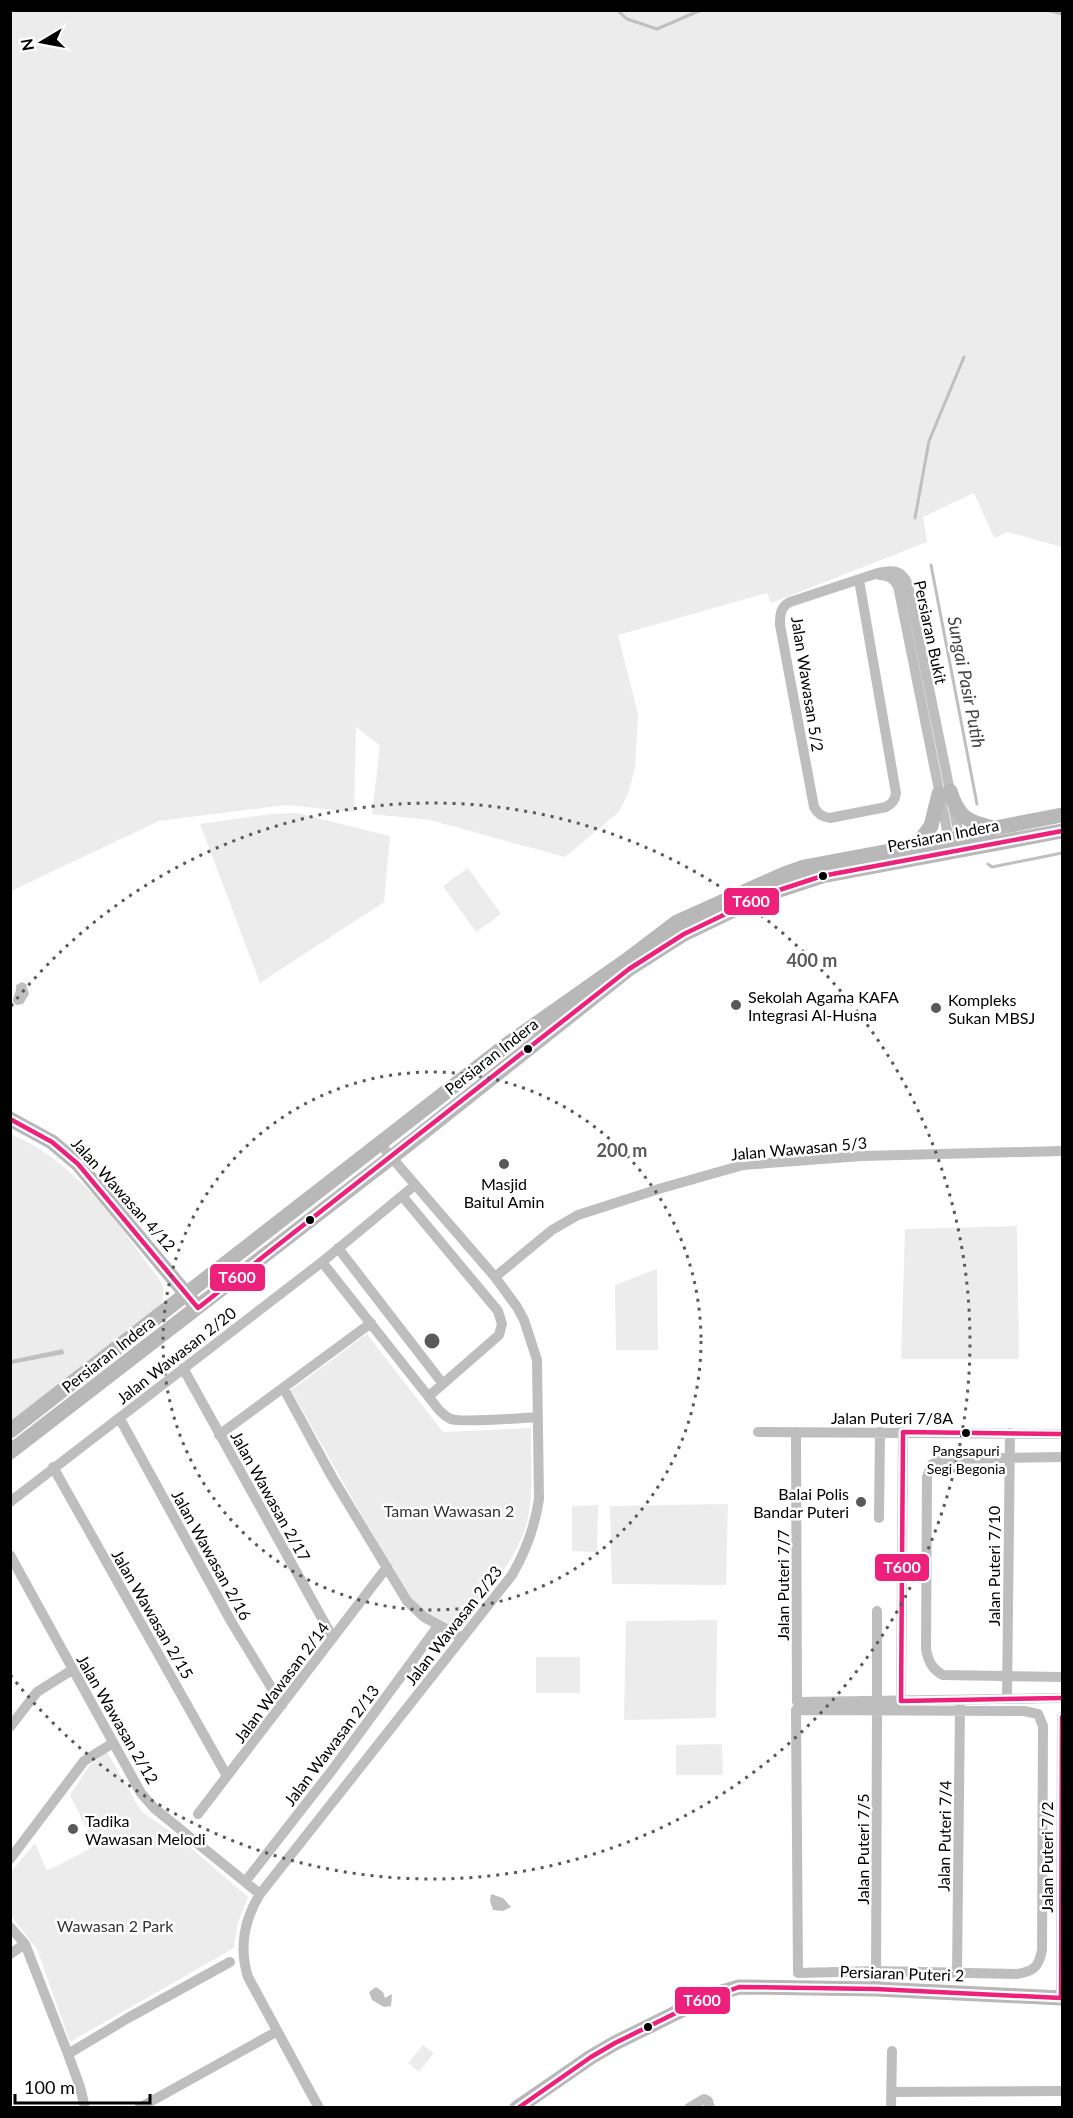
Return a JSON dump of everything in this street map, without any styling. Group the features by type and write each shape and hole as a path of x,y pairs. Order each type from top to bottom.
{"main road":[{"path":"944,792 957,812 972,822 995,828"},
{"path":"916,845 931,826 944,792"},
{"name":"Persiaran Indera","path":"10,1452 198,1308 629,969 684,934 767,894 793,885 956,844 995,828 1062,815"},
{"name":"Persiaran Indera","path":"10,1431 509,1043 677,922 804,867 916,845 956,844 1062,831"},
{"name":"Jalan Wawasan 4/12","path":"10,1119 52,1142 78,1164 198,1308"},
{"path":"168,1308 171,1275 201,1283"},
{"name":"Persiaran Puteri 2","path":"517,2108 607,2047 696,2003 739,1987 876,1989 1062,1998"}],"street":[{"name":"Persiaran Bukit","path":"870,576 900,572 908,585 944,792 956,844"},
{"name":"Jalan Wawasan 5/2","path":"859,579 896,793 894,802 890,805 830,818 823,817 814,807 780,617 784,605 790,602 859,579 870,576"},
{"name":"Jalan Wawasan 2/23","path":"315,2106 244,1966 245,1928 251,1911 260,1894 512,1575 524,1554 533,1530 539,1499 537,1360 517,1307 495,1277 380,1144"},
{"name":"Jalan Wawasan 5/3","path":"495,1277 552,1230 578,1215 743,1165 862,1156 1062,1151"},
{"name":"Jalan Wawasan 2/20","path":"10,1502 322,1262 415,1185"},
{"path":"403,1197 501,1317 502,1330 499,1335 429,1396"},
{"path":"338,1248 443,1384"},
{"path":"322,1262 439,1410 450,1419 538,1417"},
{"path":"219,1435 371,1323"},
{"name":"Jalan Wawasan 2/17","path":"183,1368 333,1638"},
{"path":"284,1389 332,1477 407,1601 438,1626 462,1638"},
{"name":"Jalan Wawasan 2/16","path":"120,1419 227,1613 282,1705"},
{"name":"Jalan Puteri 7/8A","path":"758,1432 1062,1434"},
{"name":"Jalan Puteri 7/7","path":"796,1432 798,1973 876,1971"},
{"path":"879,1518 880,1432"},
{"path":"901,1701 903,1432"},
{"name":"Jalan Puteri 7/10","path":"1007,1698 1010,1433"},
{"path":"1062,1457 944,1459 932,1464 927,1477 926,1649 933,1668 943,1675 1062,1677"},
{"name":"Jalan Wawasan 2/15","path":"53,1467 227,1776"},
{"name":"Jalan Wawasan 2/12","path":"10,1555 141,1793 154,1808 260,1894"},
{"name":"Jalan Wawasan 2/14","path":"198,1814 387,1567"},
{"name":"Jalan Puteri 7/5","path":"876,1989 877,1611"},
{"name":"Jalan Wawasan 2/13","path":"245,1882 333,1769 438,1626"},
{"path":"11,1724 37,1692 72,1670"},
{"path":"797,1706 960,1705 1007,1698 1062,1698"},
{"path":"876,1971 1016,1974 1032,1971 1038,1965 1042,1950 1044,1840 1043,1726 1038,1714 901,1701 877,1706"},
{"name":"Jalan Puteri 7/4","path":"957,1972 960,1705"},
{"name":"Jalan Puteri 7/2","path":"1062,1717 1062,1998"},
{"path":"10,1859 84,1761 113,1743"},
{"path":"1044,1840 1061,1840"},
{"path":"10,1927 25,1944 68,2054 85,2108"},
{"path":"10,1954 25,1944"},
{"path":"68,2054 230,1962"},
{"path":"139,2108 276,2032"},
{"path":"891,2108 892,2051"},
{"path":"891,2092 1062,2091"},
{"path":"690,2106 704,2099 708,2101 710,2108"}],"green space":[{"path":"11,10 1062,11 1062,547 1008,532 994,538 974,493 923,517 927,542 771,603 767,593 618,635 638,714 635,767 629,791 619,812 565,857 430,820 372,814 380,746 356,727 354,812 286,805 159,821 11,891"},
{"path":"297,813 390,836 384,902 260,983 200,824 271,814"},
{"path":"468,868 501,914 476,932 443,886"},
{"path":"11,1134 58,1162 96,1198 162,1283 164,1294 157,1309 11,1422"},
{"path":"1017,1226 1019,1359 901,1359 905,1229"},
{"path":"657,1269 658,1350 616,1350 615,1285"},
{"name":"Taman Wawasan 2","path":"367,1334 443,1432 531,1428 531,1491 525,1529 500,1575 454,1629 426,1615 409,1599 291,1390"},
{"path":"728,1504 726,1585 612,1584 610,1506"},
{"path":"598,1505 597,1552 572,1551 572,1506"},
{"path":"717,1620 716,1718 624,1720 626,1621"},
{"path":"536,1657 580,1657 580,1693 536,1693"},
{"path":"722,1744 723,1775 676,1775 676,1745"},
{"name":"Wawasan 2 Park","path":"107,1752 141,1811 177,1836 248,1897 237,1926 234,1948 70,2042 37,1949 11,1916 10,1873 35,1843 47,1871 95,1846 70,1795 90,1765"},
{"path":"423,2045 434,2053 419,2072 408,2063"}],"shaded area":[{"path":"22,982 26,984 29,994 23,1004 16,1005 13,1001 16,985"},
{"path":"63,1349 64,1354 11,1364 11,1360"},
{"path":"491,1894 503,1898 511,1907 503,1911 493,1910 490,1901"},
{"path":"376,1987 383,1992 385,1998 392,1994 391,2006 384,2007 372,2000 369,1992"}],"waterway":[{"path":"617,10 627,19 657,29 701,10"},
{"path":"1047,10 1062,14"},
{"name":"Sungai Pasir Putih","path":"915,518 929,441 964,357"},
{"name":"Sungai Pasir Putih","path":"931,565 977,804"},
{"name":"Sungai Pasir Putih","path":"988,864 992,867 1062,853"}],"transit line":[{"name":"T600","path":"10,1119 52,1142 78,1164 198,1308 629,969 684,934 767,894 822,876 1062,831"},
{"name":"T600","path":"1062,1434 903,1432 901,1701 1062,1698"},
{"name":"T600","path":"518,2108 615,2043 696,2003 739,1987 876,1989 1061,1998 1062,1717"}],"place":[{"name":"Sekolah Agama KAFA Integrasi Al-Husna","path":"736,1005"},
{"name":"Kompleks Sukan MBSJ","path":"936,1008"},
{"name":"Masjid Baitul Amin","path":"504,1164"},
{"name":"Pangsapuri Segi Begonia","path":"966,1433"},
{"name":"Balai Polis Bandar Puteri","path":"861,1502"},
{"name":"Tadika Wawasan Melodi","path":"73,1829"}]}
